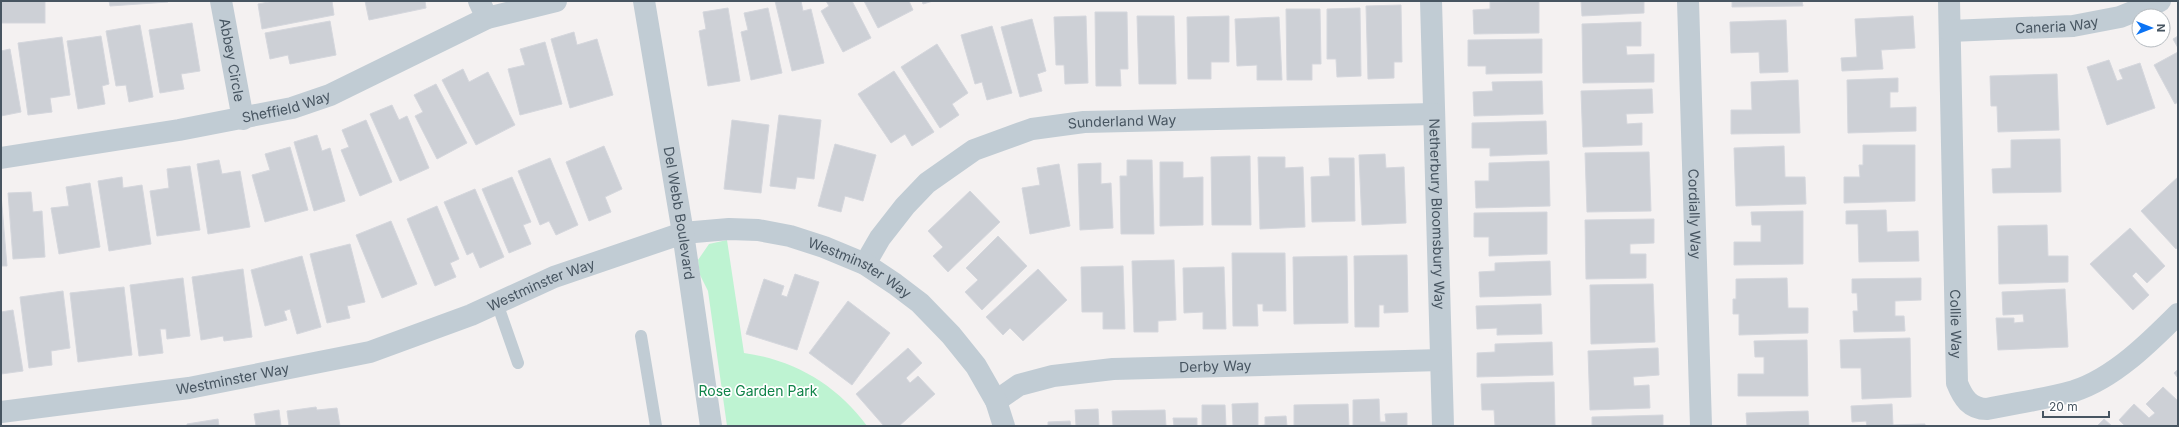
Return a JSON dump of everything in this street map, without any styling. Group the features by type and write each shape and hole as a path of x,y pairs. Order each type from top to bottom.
{"street":[{"name":"Abbey Circle","path":"220,1 243,119"},
{"name":"Sheffield Way","path":"1,158 243,119 292,108 330,95 483,10 556,1"},
{"name":"Del Webb Boulevard","path":"644,1 683,233 711,426"},
{"name":"Netherbury Bloomsbury Way","path":"1430,1 1443,426"},
{"name":"Cordially Way","path":"1688,1 1701,426"},
{"name":"Collie Way","path":"1949,1 1957,383 1962,395 1970,404 1978,409 1987,409 2074,390 2109,373 2142,350 2178,314"},
{"name":"Caneria Way","path":"1950,31 2073,26 2120,17 2160,1"},
{"name":"Sunderland Way","path":"865,264 885,232 904,206 927,183 974,150 1032,129 1084,122 1434,114"},
{"name":"Westminster Way","path":"1,412 189,388 370,352 470,315 554,277 683,233 729,229 758,230 790,236 824,247 865,264 920,303 951,335 976,366 996,401 1004,426"},
{"name":"Derby Way","path":"996,401 1019,385 1053,376 1113,369 1441,360"}],"lane":[{"path":"497,303 518,363"},
{"path":"641,336 656,426"}],"green space":[{"name":"Rose Garden Park","path":"727,240 744,353 762,356 780,362 797,368 813,377 842,398 867,426 727,426 708,291 700,275 698,260 709,244"}],"building":[{"path":"1,1 45,1 45,23 1,23"},
{"path":"109,1 168,1 168,2 110,6"},
{"path":"274,1 332,1 334,15 262,29 258,4"},
{"path":"365,1 425,1 426,8 369,20"},
{"path":"775,1 801,1 803,11 811,9 824,63 792,71"},
{"path":"826,1 852,1 871,38 843,52 821,11 829,6"},
{"path":"864,1 909,1 913,10 878,28"},
{"path":"922,1 933,1 923,4"},
{"path":"1539,1 1539,33 1474,34 1473,10 1490,9 1490,2"},
{"path":"1581,1 1644,1 1644,13 1582,16"},
{"path":"1732,1 1802,1 1803,6 1732,7"},
{"path":"1401,5 1402,62 1394,62 1394,78 1368,79 1366,6"},
{"path":"728,8 740,81 708,86 699,31 706,29 703,12"},
{"path":"768,8 782,73 751,80 741,32 748,30 744,13"},
{"path":"1360,8 1361,76 1337,77 1336,59 1327,59 1327,9"},
{"path":"1286,9 1320,9 1321,64 1312,64 1312,80 1287,80"},
{"path":"1095,12 1127,12 1128,69 1120,69 1121,86 1096,86"},
{"path":"1086,16 1088,83 1065,84 1064,65 1056,65 1054,17"},
{"path":"1137,16 1174,16 1176,84 1139,84"},
{"path":"1229,16 1229,62 1211,62 1211,79 1188,79 1187,17"},
{"path":"1913,16 1915,48 1881,50 1883,69 1842,71 1841,58 1857,57 1855,19"},
{"path":"1279,17 1282,80 1257,80 1257,65 1237,66 1235,19"},
{"path":"1032,19 1046,71 1037,74 1042,91 1020,97 1001,27"},
{"path":"1786,20 1788,72 1760,73 1759,52 1731,53 1730,22"},
{"path":"330,21 336,55 290,64 288,55 270,59 265,33"},
{"path":"1641,22 1641,46 1626,46 1627,55 1654,54 1654,82 1583,83 1582,24"},
{"path":"192,23 200,71 181,74 184,89 160,93 149,30"},
{"path":"140,25 153,97 129,102 126,85 116,86 106,31"},
{"path":"992,26 1012,93 987,100 982,82 975,84 961,35"},
{"path":"574,32 577,45 597,39 613,95 570,108 551,39"},
{"path":"101,36 109,84 102,86 105,104 78,109 67,41"},
{"path":"2178,36 2178,48 2173,39"},
{"path":"62,37 70,95 50,98 52,112 28,115 18,43"},
{"path":"1542,39 1542,73 1486,74 1486,66 1468,66 1468,40"},
{"path":"545,42 562,104 520,115 508,69 525,65 520,49"},
{"path":"937,44 968,93 952,104 959,115 940,128 901,67"},
{"path":"10,49 21,112 1,116 1,51"},
{"path":"2178,52 2178,102 2175,104 2154,65"},
{"path":"2109,60 2117,81 2123,79 2119,70 2140,63 2155,108 2107,125 2087,67"},
{"path":"463,69 469,82 488,72 515,125 476,145 442,80"},
{"path":"894,71 934,132 912,146 905,134 891,143 858,94"},
{"path":"2057,74 2059,130 1998,132 1997,106 1991,106 1990,76"},
{"path":"1898,78 1898,92 1890,92 1890,108 1916,107 1916,131 1848,133 1847,80"},
{"path":"1798,80 1800,133 1731,134 1731,110 1752,110 1751,82"},
{"path":"1542,81 1543,114 1474,116 1473,92 1493,91 1492,82"},
{"path":"436,84 467,143 437,159 415,116 423,112 414,95"},
{"path":"1652,89 1653,113 1626,114 1627,124 1642,123 1642,145 1583,147 1581,91"},
{"path":"392,105 399,120 407,116 429,168 400,181 370,114"},
{"path":"779,115 821,120 814,179 797,177 795,189 770,186"},
{"path":"366,120 392,182 360,196 341,150 349,147 342,130"},
{"path":"732,120 769,125 761,193 724,189"},
{"path":"1546,121 1547,154 1490,156 1490,148 1472,148 1472,123"},
{"path":"317,135 322,151 330,148 345,201 314,211 294,142"},
{"path":"2060,139 2061,192 1993,193 1992,169 2011,168 2011,140"},
{"path":"835,144 876,155 863,201 845,196 841,212 818,206"},
{"path":"1863,145 1915,145 1915,201 1844,203 1844,177 1860,177 1859,165 1863,165"},
{"path":"604,146 622,189 605,197 611,212 589,221 566,162"},
{"path":"1784,146 1785,177 1805,177 1806,204 1736,206 1734,148"},
{"path":"290,147 308,210 265,222 252,175 270,170 265,154"},
{"path":"1649,152 1651,211 1587,212 1585,153"},
{"path":"1385,154 1386,168 1404,167 1406,223 1362,225 1359,155"},
{"path":"1250,156 1251,225 1212,225 1211,157"},
{"path":"1258,157 1285,157 1285,168 1303,167 1305,227 1260,229"},
{"path":"550,158 578,225 556,235 549,221 540,225 518,171"},
{"path":"1329,158 1354,158 1355,221 1312,222 1311,177 1330,176"},
{"path":"219,160 222,174 240,171 250,227 208,234 197,164"},
{"path":"1127,160 1152,160 1154,234 1121,234 1120,176 1127,176"},
{"path":"1549,161 1550,206 1476,208 1475,181 1489,181 1489,163"},
{"path":"1160,162 1183,162 1183,178 1203,177 1203,225 1160,226"},
{"path":"1101,163 1101,184 1111,183 1113,228 1080,230 1078,164"},
{"path":"1059,164 1070,226 1030,234 1022,188 1040,185 1037,168"},
{"path":"190,166 200,230 157,236 150,191 169,188 167,169"},
{"path":"122,177 123,188 142,185 151,244 109,251 98,181"},
{"path":"512,177 531,222 523,225 531,244 509,253 482,189"},
{"path":"2178,177 2178,247 2176,249 2141,211"},
{"path":"90,183 100,247 59,254 51,208 69,206 66,187"},
{"path":"475,189 504,257 480,268 473,252 467,255 444,202"},
{"path":"970,191 1000,222 948,272 933,256 943,247 928,231"},
{"path":"31,192 33,212 42,211 45,257 13,259 8,193"},
{"path":"1,194 7,266 1,266"},
{"path":"437,206 459,259 450,263 456,277 435,286 407,219"},
{"path":"1886,210 1887,232 1918,231 1919,261 1859,262 1858,224 1846,224 1846,211"},
{"path":"1803,211 1803,264 1734,265 1734,242 1761,242 1761,225 1752,225 1751,212"},
{"path":"1547,212 1547,254 1489,256 1489,237 1474,237 1474,213"},
{"path":"1654,219 1654,243 1630,244 1630,254 1646,254 1646,278 1586,279 1585,220"},
{"path":"391,221 417,284 382,298 356,235"},
{"path":"2047,225 2048,256 2068,256 2068,282 1999,284 1998,226"},
{"path":"2130,228 2165,266 2147,283 2136,272 2132,276 2149,295 2133,310 2090,264"},
{"path":"998,236 1027,266 982,310 965,292 978,280 966,268"},
{"path":"350,244 365,302 347,306 350,318 327,323 310,254"},
{"path":"1232,253 1285,253 1286,311 1263,311 1263,304 1257,304 1258,326 1233,326"},
{"path":"1407,255 1408,312 1384,313 1384,305 1379,305 1379,327 1355,327 1354,256"},
{"path":"302,256 321,327 297,334 290,309 284,311 287,320 265,326 251,270"},
{"path":"1347,256 1348,323 1294,324 1293,257"},
{"path":"1174,260 1176,320 1158,321 1158,332 1134,332 1132,261"},
{"path":"1550,261 1551,295 1480,297 1479,272 1495,271 1495,263"},
{"path":"1123,266 1125,329 1103,329 1103,312 1082,312 1081,267"},
{"path":"1224,267 1226,329 1203,329 1203,312 1184,313 1183,268"},
{"path":"243,269 252,337 224,341 223,336 201,340 192,277"},
{"path":"1038,269 1067,300 1023,341 1010,328 1003,335 986,317"},
{"path":"795,274 819,282 797,350 746,334 764,279 784,286 781,295 787,297"},
{"path":"183,278 190,336 167,339 166,329 160,329 163,353 139,356 130,285"},
{"path":"1787,278 1788,308 1808,308 1808,333 1739,335 1739,314 1733,314 1733,299 1736,299 1736,279"},
{"path":"1921,278 1921,300 1895,301 1895,316 1904,316 1905,331 1854,332 1853,311 1858,311 1857,293 1852,293 1852,279"},
{"path":"1653,284 1655,342 1591,344 1590,285"},
{"path":"124,287 132,355 78,362 70,293"},
{"path":"2065,289 2068,347 1998,350 1996,318 2014,318 2014,323 2024,322 2023,314 2003,315 2002,292"},
{"path":"63,291 70,348 51,351 52,365 29,368 20,297"},
{"path":"848,301 890,333 852,385 809,353"},
{"path":"1541,304 1542,334 1497,335 1497,328 1477,329 1476,306"},
{"path":"13,310 23,371 1,374 1,312"},
{"path":"1910,338 1911,397 1862,399 1861,368 1841,368 1840,340"},
{"path":"1807,340 1808,396 1738,396 1738,374 1764,374 1764,357 1755,357 1754,341"},
{"path":"1552,342 1553,375 1477,377 1477,353 1495,352 1495,344"},
{"path":"908,348 922,363 906,378 910,383 918,376 935,394 899,426 884,426 856,394"},
{"path":"1658,348 1659,375 1633,377 1634,386 1649,385 1650,408 1590,410 1588,351"},
{"path":"2178,369 2178,378 2174,373"},
{"path":"1554,382 1555,425 1495,426 1494,410 1482,410 1481,384"},
{"path":"2163,387 2178,401 2178,426 2125,426 2119,420 2134,404 2149,418 2155,413 2146,404"},
{"path":"1379,399 1380,422 1386,422 1385,414 1407,413 1407,426 1353,426 1353,400"},
{"path":"1258,403 1258,426 1233,426 1232,404"},
{"path":"1348,404 1349,426 1294,426 1294,405"},
{"path":"1892,404 1893,425 1925,424 1925,426 1867,426 1866,421 1852,422 1851,406"},
{"path":"1202,405 1225,405 1226,426 1202,426"},
{"path":"316,407 317,410 337,408 340,426 289,426 287,411"},
{"path":"1098,409 1099,426 1076,426 1075,410"},
{"path":"279,410 281,426 256,426 254,414"},
{"path":"1165,410 1166,426 1113,426 1112,411"},
{"path":"1808,411 1809,426 1747,426 1746,413"},
{"path":"1663,415 1663,426 1592,426 1592,417"},
{"path":"1286,416 1287,426 1258,426 1265,425 1265,417"},
{"path":"1173,418 1197,418 1197,426 1174,426"},
{"path":"218,419 219,426 187,426 187,424"},
{"path":"2104,419 2112,426 2097,426"},
{"path":"1070,421 1071,426 1048,426 1048,422"}]}
